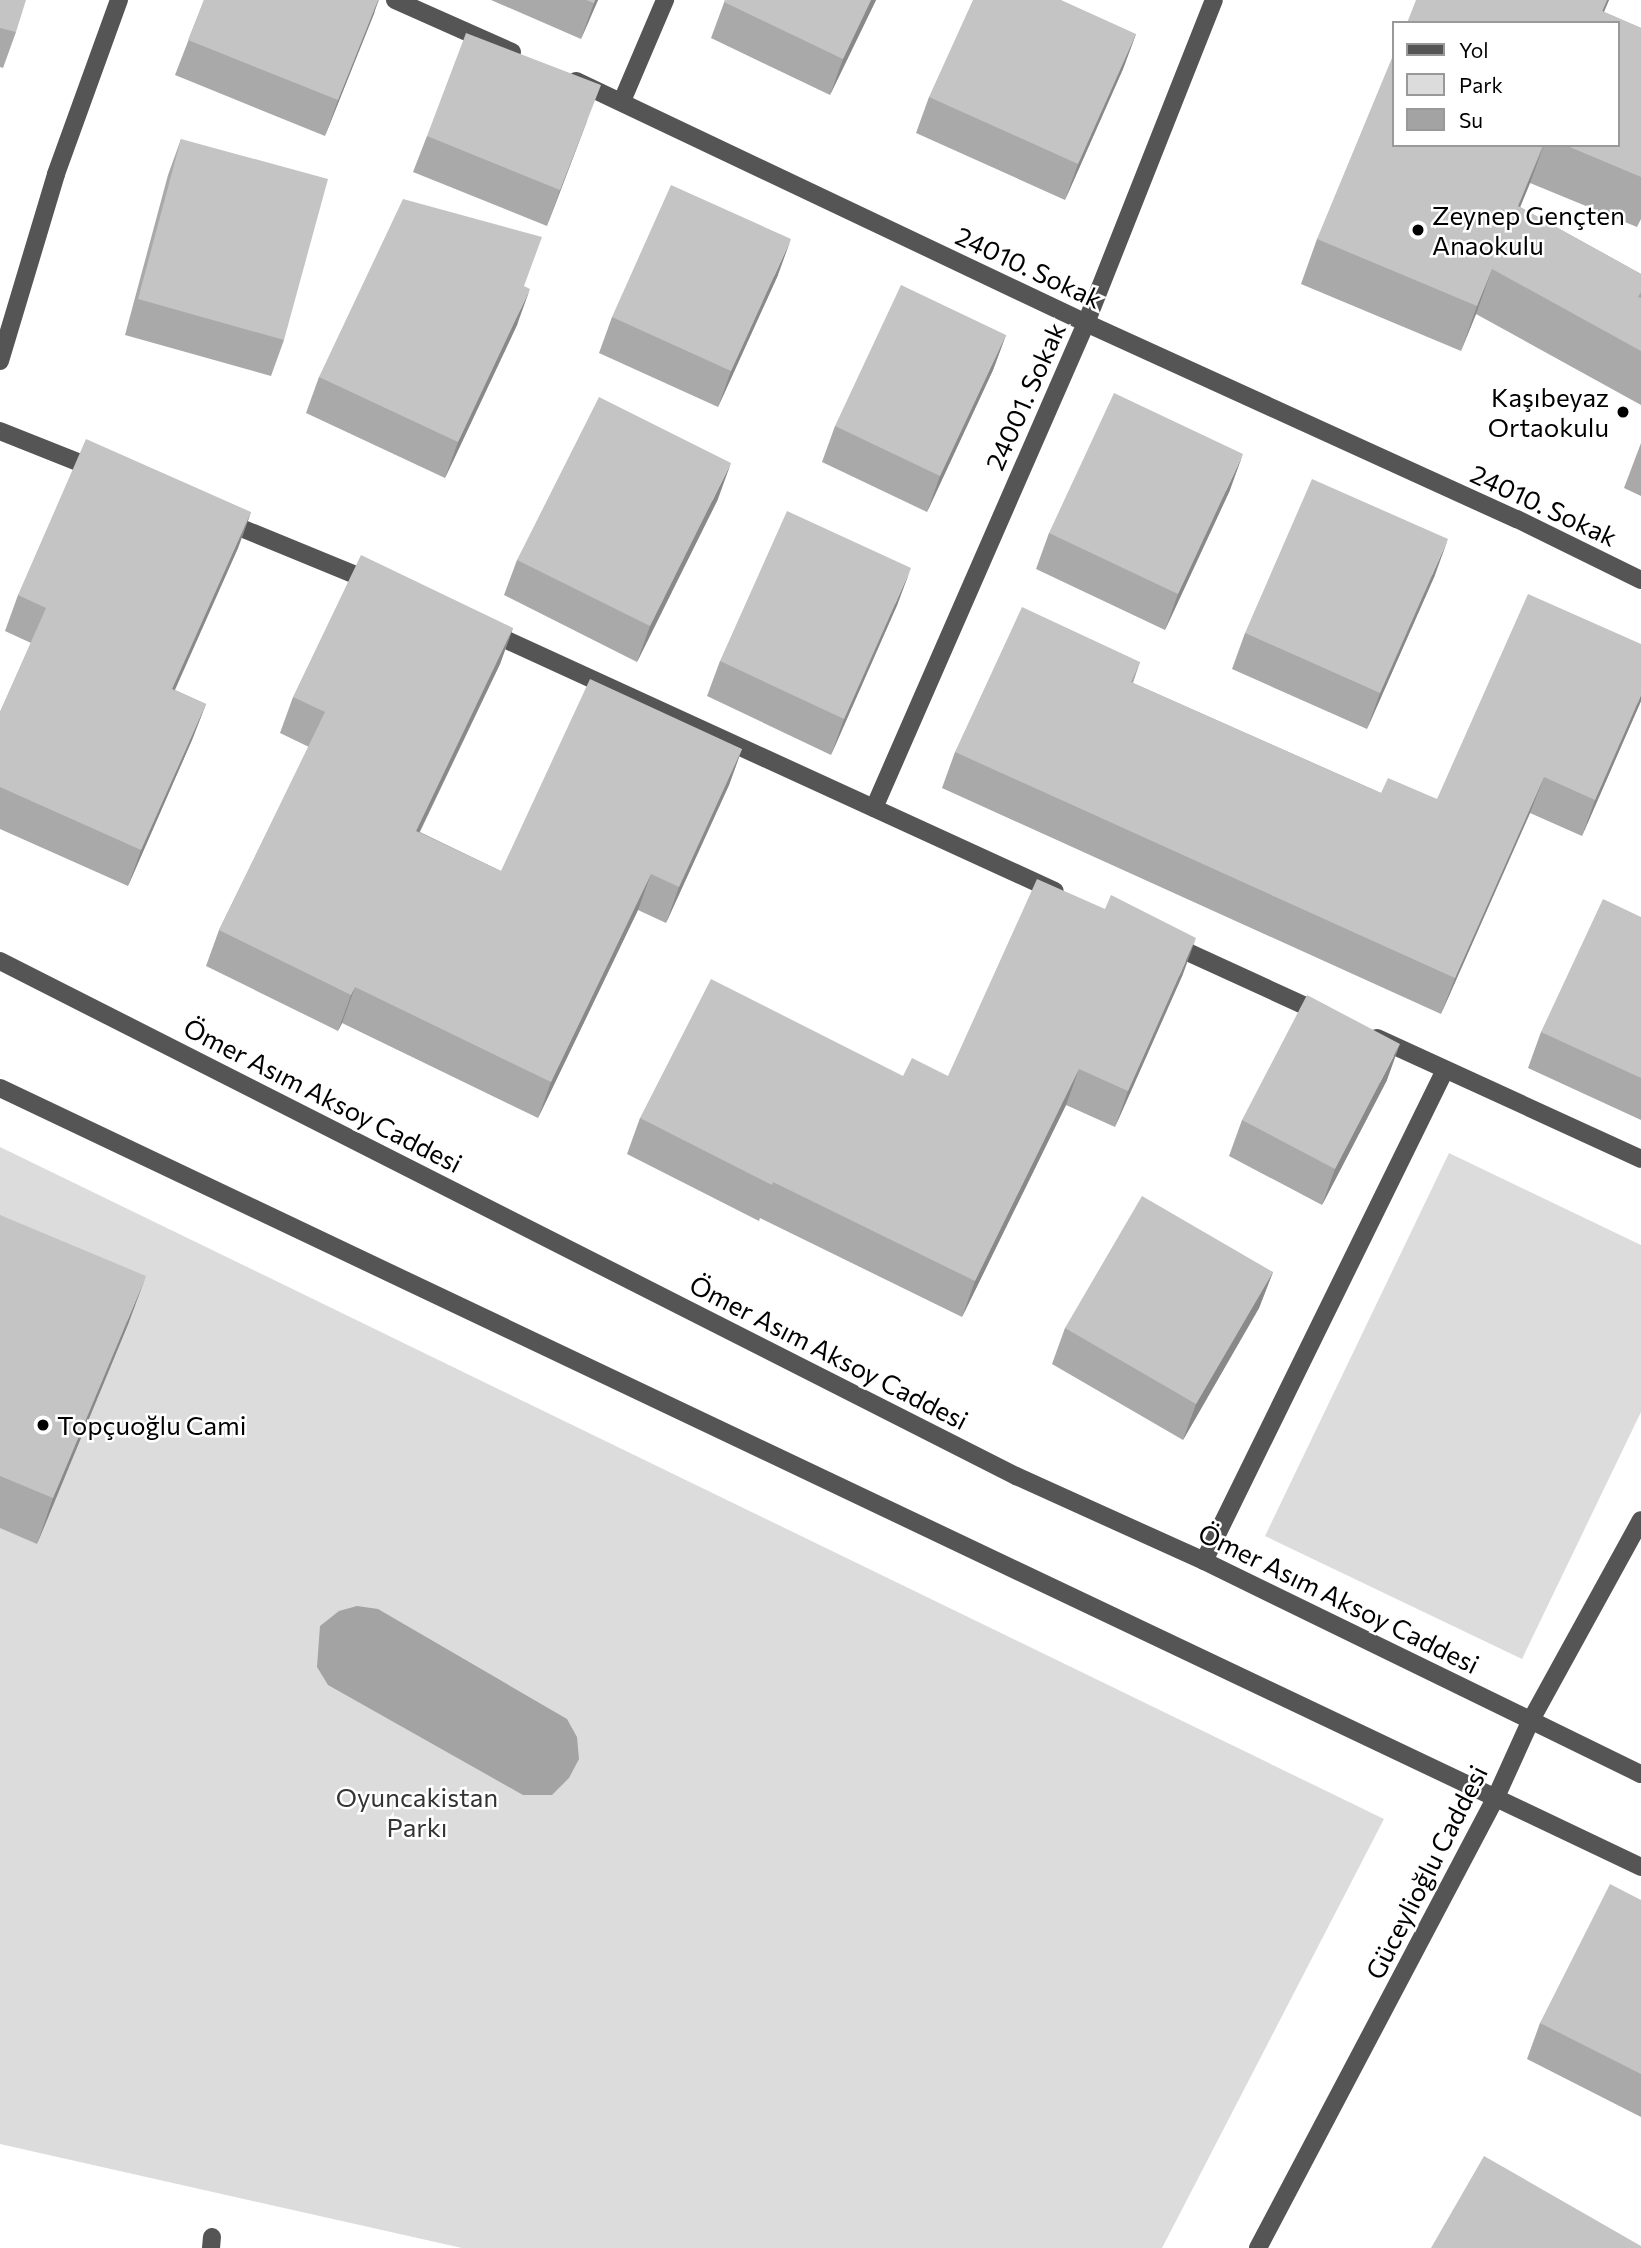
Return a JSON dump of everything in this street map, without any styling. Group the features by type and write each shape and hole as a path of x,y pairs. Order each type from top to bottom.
{"street":[{"path":"0,360 57,174 119,0"},
{"path":"395,0 534,62"},
{"path":"622,101 665,0"},
{"name":"24001. Sokak","path":"874,808 1086,323 1214,0"},
{"name":"24010. Sokak","path":"559,73 1086,323 1517,519 1641,580"},
{"path":"0,431 114,477"},
{"path":"202,512 392,589"},
{"path":"468,622 1077,901"},
{"path":"1153,936 1641,1159"},
{"name":"Ömer Asım Aksoy Caddesi","path":"0,961 1016,1476 1204,1561 1641,1774"},
{"path":"1204,1561 1445,1070"},
{"path":"0,1088 1641,1867"},
{"name":"Güceylioğlu Caddesi","path":"1258,2248 1496,1797 1531,1720 1641,1520"}],"green space":[{"name":"Oyuncakistan Parkı","path":"0,1147 1384,1819 1162,2248 462,2248 0,2144"},
{"path":"1449,1153 1641,1245 1641,1412 1522,1659 1265,1536"}],"water":[{"path":"357,1606 378,1609 567,1719 577,1737 579,1759 569,1778 552,1795 523,1795 328,1685 317,1667 320,1626 339,1611"}],"building":[{"path":"0,0 26,0 16,32 0,28"},
{"path":"204,0 378,0 338,100 188,40"},
{"path":"871,0 843,59 724,2"},
{"path":"973,0 1061,0 1136,34 1078,164 929,97"},
{"path":"1416,0 1607,0 1602,11 1641,28 1641,177 1570,147 1620,147 1620,21 1408,21"},
{"path":"466,33 601,85 560,190 427,136"},
{"path":"1392,58 1392,147 1542,147 1518,206 1641,274 1641,292 1638,297 1641,298 1641,351 1492,269 1477,306 1317,239"},
{"path":"181,139 328,179 284,340 138,299"},
{"path":"671,185 791,239 731,371 612,317"},
{"path":"403,199 542,237 524,286 530,289 458,442 319,377"},
{"path":"901,285 1006,335 940,476 835,426"},
{"path":"1114,393 1243,454 1178,594 1049,533"},
{"path":"599,397 731,463 650,626 517,560"},
{"path":"86,439 251,512 172,689 206,704 141,850 0,787 0,712 46,608 18,595"},
{"path":"1312,479 1448,539 1380,693 1245,633"},
{"path":"787,511 911,568 844,719 720,661"},
{"path":"361,555 513,628 416,831 501,871 590,679 742,749 679,887 651,874 551,1082 355,987 351,995 219,930 325,712 293,697"},
{"path":"1528,594 1641,644 1641,695 1595,800 1544,777 1455,978 955,752 1022,607 1140,662 1131,682 1381,793 1388,778 1437,799"},
{"path":"1037,879 1105,909 1111,895 1196,938 1128,1091 1079,1069 975,1281 773,1182 772,1185 640,1118 711,979 903,1076 912,1058 948,1076"},
{"path":"1603,899 1641,917 1641,1078 1541,1032"},
{"path":"1307,995 1400,1044 1335,1169 1242,1120"},
{"path":"1142,1196 1273,1272 1196,1404 1065,1328"},
{"name":"Topçuoğlu Cami","path":"0,1215 146,1276 53,1498 0,1476"},
{"path":"1610,1884 1641,1900 1641,2074 1540,2023"},
{"path":"1484,2156 1641,2246 1641,2248 1431,2248"}],"place":[{"name":"Zeynep Gençten Anaokulu","path":"1418,230"},
{"name":"Kaşıbeyaz Ortaokulu","path":"1623,412"},
{"name":"Topçuoğlu Cami","path":"43,1425"}]}
